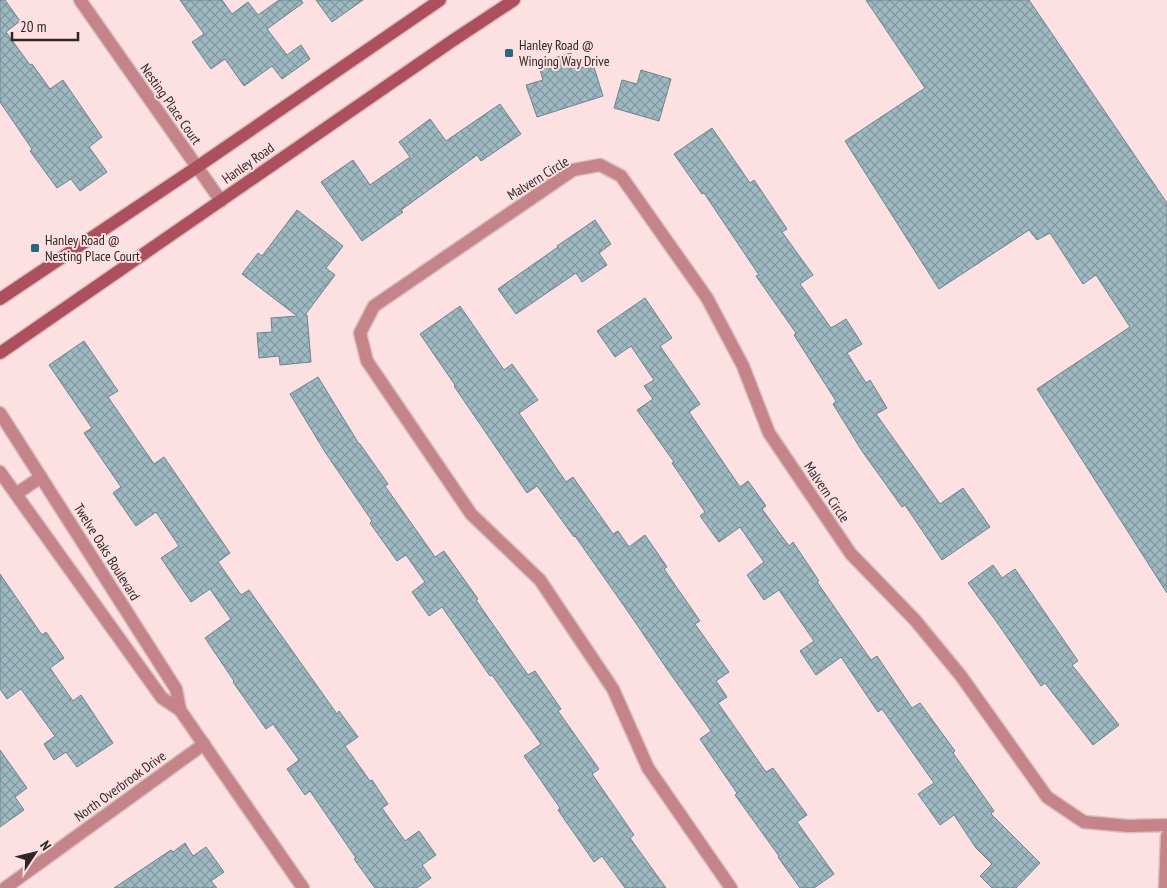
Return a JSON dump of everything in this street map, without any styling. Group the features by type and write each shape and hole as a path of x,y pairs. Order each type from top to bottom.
{"main road":[{"name":"Hanley Road","path":"0,352 514,0"},
{"name":"Hanley Road","path":"0,299 197,167 431,2"}],"street":[{"name":"Nesting Place Court","path":"80,0 221,201"},
{"name":"Malvern Circle","path":"731,888 648,768 613,689 540,580 472,514 367,361 360,332 374,306 573,170 600,165 622,176 708,298 743,366 769,433 851,554 915,620 961,676 1047,798 1084,822 1128,826 1167,825"},
{"name":"Twelve Oaks Boulevard","path":"0,413 176,689 180,710"},
{"name":"Twelve Oaks Boulevard","path":"0,472 162,698 180,710 303,888"},
{"path":"16,494 41,477"},
{"name":"North Overbrook Drive","path":"5,888 204,744"},
{"path":"1165,888 1167,836"}],"building":[{"path":"0,0 5,0 20,21 6,32 30,65 32,64 50,89 63,80 102,137 89,147 107,172 80,191 71,179 57,188 30,151 32,149 0,102"},
{"path":"180,0 222,0 232,14 248,2 258,15 279,0 301,0 303,3 267,29 287,55 301,45 310,59 282,79 272,66 244,86 225,59 211,69 192,42 204,34"},
{"path":"316,0 363,0 332,22"},
{"path":"866,0 1029,0 1167,203 1167,593 1037,389 1130,327 1096,275 1083,284 1050,233 1037,240 1029,230 939,289 845,141 925,88"},
{"path":"571,53 576,69 593,64 603,96 537,117 526,85 543,80 538,63"},
{"path":"641,70 671,79 659,121 614,108 622,80 637,84"},
{"path":"500,104 521,134 481,161 477,155 362,241 321,182 353,160 370,185 410,157 399,142 430,119 446,141"},
{"path":"712,128 750,183 754,180 787,229 782,232 813,275 800,284 831,328 846,319 862,344 847,353 866,383 870,380 887,408 876,414 940,504 963,488 990,527 942,560 905,505 902,507 862,451 833,404 836,401 794,335 796,333 756,276 759,275 704,193 702,194 674,154"},
{"path":"297,210 343,246 326,268 335,275 305,315 307,315 311,362 280,365 279,356 259,358 257,333 272,332 271,318 297,316 242,274 258,253 262,256"},
{"path":"595,220 611,244 599,253 607,265 582,282 576,273 516,314 498,289"},
{"path":"645,298 672,338 660,346 700,404 689,412 740,487 748,481 766,506 762,509 789,546 793,542 819,581 817,582 871,660 877,656 912,708 920,703 955,751 953,753 994,811 991,814 1040,863 1016,888 992,888 980,876 992,864 976,848 954,815 940,825 918,794 934,783 882,709 878,712 841,657 816,675 800,651 814,641 779,590 764,600 747,575 764,562 740,527 719,542 700,516 705,512 672,463 674,462 637,410 653,399 644,386 654,380 631,346 615,357 597,331"},
{"path":"460,306 504,370 512,364 538,400 519,413 566,482 573,477 613,534 618,531 629,547 645,535 667,567 664,569 700,621 695,624 729,672 716,681 727,697 718,703 766,772 773,768 807,815 797,822 834,874 814,888 800,888 735,795 737,793 700,739 711,731 575,536 537,486 527,493 420,334"},
{"path":"84,341 118,391 108,397 154,464 164,457 230,553 218,562 241,595 249,590 337,714 339,711 358,737 345,746 388,804 382,808 405,841 419,831 436,855 422,865 431,878 417,888 375,888 310,791 305,795 287,769 299,760 273,724 266,729 205,638 231,619 210,589 191,602 161,558 179,546 156,512 136,526 113,493 121,487 84,433 92,428 49,365"},
{"path":"318,377 359,444 388,484 385,486 435,557 444,551 528,675 535,671 561,709 558,711 599,769 592,774 634,835 630,838 666,888 625,888 602,856 594,862 558,810 560,808 524,756 541,744 492,675 490,676 442,607 429,616 412,592 425,582 406,555 397,561 370,523 372,521 325,452 290,394"},
{"path":"993,565 1002,578 1015,569 1078,661 1072,665 1119,725 1093,745 1045,683 1041,686 968,583"},
{"path":"0,574 42,635 46,632 64,658 50,668 73,701 81,695 113,743 77,767 66,752 54,760 44,744 55,736 21,689 7,699 0,689"},
{"path":"0,750 27,788 15,797 24,810 0,827"},
{"path":"185,843 193,856 206,847 224,872 211,881 217,888 114,888 171,850 173,852"}],"place":[{"name":"Hanley Road @ Winging Way Drive","path":"509,53"},
{"name":"Hanley Road @ Nesting Place Court","path":"35,248"}]}
